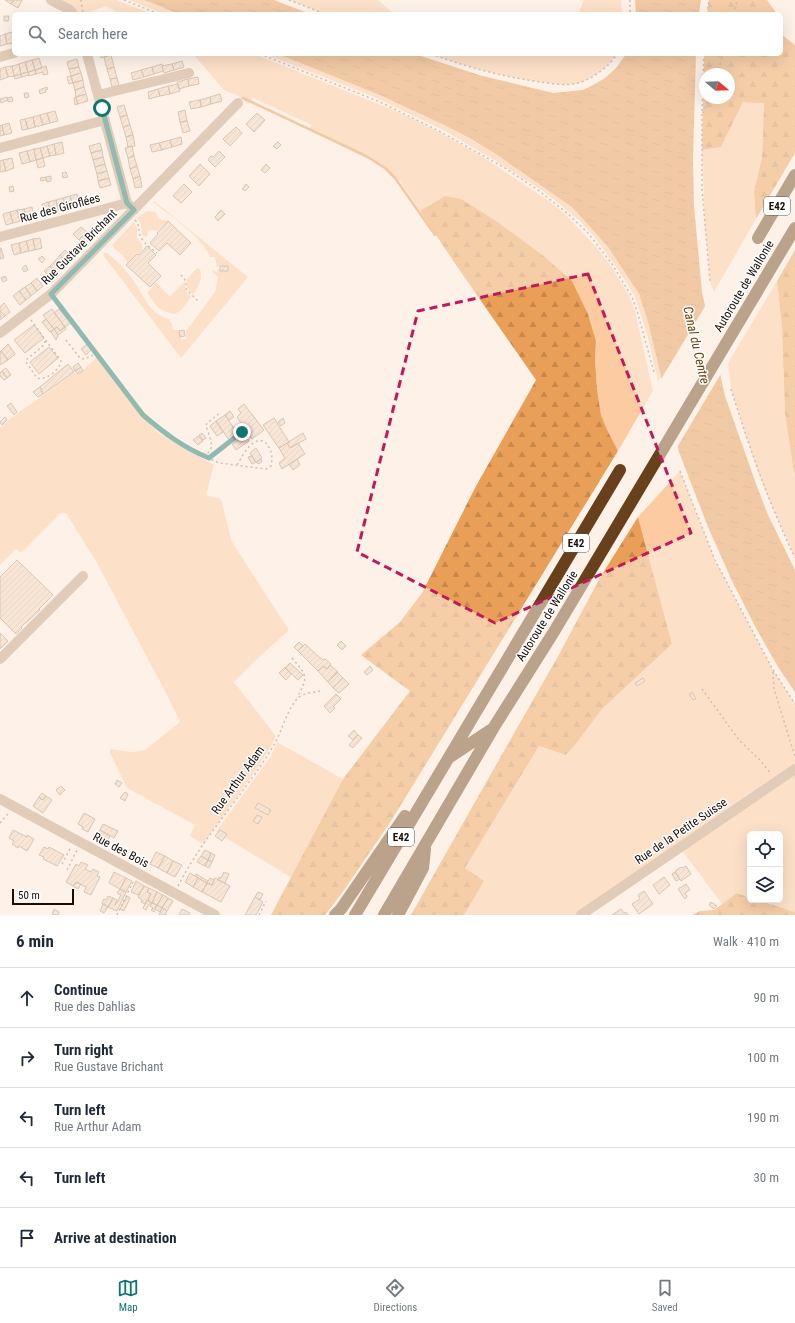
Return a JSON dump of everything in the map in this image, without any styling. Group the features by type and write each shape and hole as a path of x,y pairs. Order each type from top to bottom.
{"highway":[{"name":"Autoroute de Wallonie","path":"758,238 795,175"},
{"name":"Autoroute de Wallonie","path":"384,915 494,727 555,630 795,228"},
{"name":"Autoroute de Wallonie","path":"354,915 620,470"},
{"path":"335,915 341,909 392,834 447,759 494,727"},
{"path":"398,915 423,868 425,845"}],"street":[{"path":"52,0 72,12"},
{"path":"0,57 12,54"},
{"path":"88,56 130,209"},
{"path":"98,95 189,73"},
{"name":"Rue Gustave Brichant","path":"0,333 51,294 130,209 238,103"},
{"path":"0,148 105,120"},
{"name":"Rue des Giroflées","path":"0,238 130,209"},
{"path":"0,659 82,576"},
{"name":"Rue de la Petite Suisse","path":"581,915 795,769"},
{"name":"Rue des Bois","path":"0,799 215,915"}],"path":[{"path":"81,0 83,12"},
{"path":"124,0 154,12"},
{"path":"290,0 320,12"},
{"path":"630,0 630,12"},
{"path":"707,12 709,0"},
{"path":"734,12 737,0"},
{"path":"265,56 380,102 439,131 504,168 538,190 567,213 588,233 612,264 632,297 654,372"},
{"path":"437,56 510,78 555,84 577,84 596,74 616,56"},
{"path":"704,56 702,189 710,281"},
{"path":"719,68 723,56"},
{"path":"702,114 706,104"},
{"path":"130,209 138,224 140,236 157,253"},
{"path":"181,275 186,280 186,289 198,301"},
{"path":"51,294 143,415 176,441 185,447 224,464 252,468 269,468 272,463 270,448 264,441 256,441 251,445 237,465"},
{"path":"26,313 45,339 61,361 58,368 45,378 40,379 33,372 26,360 45,344 45,339"},
{"path":"66,340 83,360 92,356 93,350"},
{"path":"731,389 757,470 795,558"},
{"path":"202,455 208,454 212,448 206,426 207,423 220,413"},
{"path":"209,458 242,432"},
{"path":"680,471 715,560 773,670 795,704"},
{"name":"Rue Arthur Adam","path":"174,893 205,840 272,748 284,721 297,698 305,677 304,672 292,658"},
{"path":"773,670 774,689 795,757"},
{"path":"702,689 739,740 760,760 777,781"},
{"path":"297,698 312,692 322,692"},
{"path":"0,823 15,807"},
{"path":"62,864 78,841"},
{"path":"67,870 78,841"},
{"path":"117,915 134,880 136,872"},
{"path":"259,915 266,901"}],"highlighted area":[{"path":"588,274 691,533 495,623 357,552 418,311"}],"shaded area":[{"path":"60,0 117,0 147,12 117,12 106,6 90,12 77,12"},
{"path":"129,0 144,0 174,12 159,12"},
{"path":"290,0 378,0 392,12 320,12"},
{"path":"584,0 621,0 622,12 579,12"},
{"path":"195,56 259,56 396,111 437,131 483,157 549,201 565,214 598,249 613,269 630,297 635,311 653,391 618,451 606,430 601,415 597,389 595,359 596,341 588,314 572,281 545,257 445,196 420,211 400,181 382,166 308,129 312,125 253,98 248,104 238,96 224,90"},
{"path":"270,56 283,56 382,96 442,124 496,154 573,208 608,247 639,294 648,322 661,377 658,381 647,334 635,297 623,277 596,239 580,221 543,191 496,161 445,131 374,97"},
{"path":"437,56 616,56 605,68 594,75 578,83 564,85 527,80 458,63"},
{"path":"743,102 764,102 762,158 754,191 756,219 714,292 710,281 705,229 702,150 721,147"},
{"path":"154,201 248,277 181,358 103,255 104,253 107,253 132,278 151,308 156,313 169,319 173,330 179,330 181,340 186,339 186,331 215,292 218,277 212,270 217,272 218,269 220,269 220,271 228,271 228,266 219,266 217,268 215,257 210,257 205,248 192,233 153,202"},
{"path":"147,211 156,212 160,219 168,220 157,231 148,231 147,237 143,236 141,226 137,218"},
{"path":"134,222 137,228 137,238 142,244 142,250 139,254 137,253 127,264 125,258 112,245"},
{"path":"197,268 200,269 201,279 199,286 193,295 187,288 187,279"},
{"path":"185,281 185,290 191,297 181,310 175,314 158,307 147,293 156,282 170,296"},
{"path":"777,281 782,327 785,413 795,475 795,558 757,470 731,389 728,363"},
{"path":"97,357 144,419 160,434 214,465 206,495 221,499 232,542 289,630 234,682 276,736 256,770 203,844 190,836 195,825 127,788 110,753 110,749 131,752 145,750 180,722 98,565 66,513 61,513 21,553 16,549 0,565 0,428 11,418 74,373 79,374"},
{"path":"680,471 715,560 773,670 795,704 795,912 766,903 783,903 783,831 747,831 747,897 737,894 722,904 680,848 581,915 464,915 484,881 465,868 539,746 566,755 602,709 672,644 638,517"},
{"path":"277,742 343,779 292,878 216,832 271,756"}],"green space":[{"path":"709,0 767,0 775,12 707,12"},
{"path":"783,36 795,45 795,153 756,219 754,191 762,158 764,103 743,102 721,147 702,150 703,104 735,104 735,68 704,68 704,56 783,56"},
{"path":"445,196 461,199 496,221 545,257 572,281 588,314 596,341 595,359 597,389 601,415 618,451 391,821 342,893 325,915 271,915 343,779 410,691 361,655 400,622 422,593 476,486 536,380 420,211"},
{"path":"795,250 795,475 785,413 782,327 777,281"},
{"path":"638,517 672,644 602,709 566,755 539,746 465,868 484,881 464,915 411,915 556,660 601,576"},
{"path":"737,893 747,897 747,903 766,903 795,912 795,915 692,915 700,911 714,910"}],"water":[{"path":"144,0 274,0 305,12 174,12"},
{"path":"635,0 701,0 699,12 636,12"},
{"name":"Canal du Centre","path":"283,56 421,56 479,75 553,93 583,90 593,85 605,78 616,68 625,56 696,56 693,159 694,206 702,292 725,396 768,515 795,570 795,692 778,667 757,630 732,581 708,527 679,452 648,322 639,294 608,247 573,208 496,154 442,124 382,96"}],"pier":[{"path":"707,303 722,372 676,449 660,381"}],"building":[{"path":"5,0 14,0 11,4"},
{"path":"14,0 22,0 18,8 11,4"},
{"path":"4,16 9,16 8,21 4,21"},
{"path":"12,32 12,43 7,44 5,34"},
{"path":"5,34 7,44 0,46 0,36"},
{"path":"111,56 114,67 107,69 104,57"},
{"path":"39,58 42,68 35,70 32,60"},
{"path":"77,59 79,67 69,69 67,62"},
{"path":"32,60 35,70 28,72 25,62"},
{"path":"182,61 184,67 174,70 172,64"},
{"path":"25,62 28,72 21,74 19,64"},
{"path":"19,64 21,74 14,76 12,66"},
{"path":"162,64 163,71 154,74 152,67"},
{"path":"172,64 174,70 164,73 162,66"},
{"path":"12,66 14,76 8,77 5,67"},
{"path":"46,66 48,74 43,75 43,72 36,74 35,70"},
{"path":"5,67 8,77 0,80 0,69"},
{"path":"79,67 81,73 71,76 69,69"},
{"path":"114,67 117,78 110,79 107,69"},
{"path":"152,67 154,74 144,77 141,70"},
{"path":"35,70 36,74 29,76 28,72"},
{"path":"141,70 144,77 133,80 131,73"},
{"path":"28,72 29,75 22,77 21,74"},
{"path":"81,73 83,80 73,83 71,76"},
{"path":"21,74 22,77 15,79 14,76"},
{"path":"71,76 73,83 69,84 67,77"},
{"path":"198,77 199,84 189,86 188,79"},
{"path":"117,78 119,85 112,87 110,79"},
{"path":"188,79 189,86 179,89 177,82"},
{"path":"83,80 84,87 75,90 73,83"},
{"path":"178,84 180,91 170,94 168,86"},
{"path":"168,86 170,94 160,96 158,89"},
{"path":"47,87 48,89 45,90 46,92 40,94 39,90"},
{"path":"84,87 86,94 76,97 75,90"},
{"path":"158,89 160,96 149,99 148,92"},
{"path":"24,93 28,93 29,97 25,98"},
{"path":"86,94 88,101 78,104 76,97"},
{"path":"220,94 222,101 211,104 210,97"},
{"path":"7,97 8,100 1,103 0,99"},
{"path":"12,97 13,101 8,102 7,98"},
{"path":"76,97 78,104 75,105 74,98"},
{"path":"210,97 211,104 201,107 200,100"},
{"path":"200,100 201,107 191,109 189,102"},
{"path":"124,105 127,115 120,117 117,107"},
{"path":"185,110 187,121 180,122 178,112"},
{"path":"55,111 58,121 50,123 47,113"},
{"path":"47,113 50,123 43,125 40,115"},
{"path":"257,113 265,120 254,132 246,124"},
{"path":"40,115 43,125 35,127 33,117"},
{"path":"127,115 130,125 123,127 120,117"},
{"path":"33,117 35,127 28,129 25,119"},
{"path":"25,119 28,129 22,130 20,120"},
{"path":"187,121 190,131 183,133 180,122"},
{"path":"9,123 12,133 4,135 2,125"},
{"path":"2,125 4,135 0,136 0,126"},
{"path":"130,125 133,135 126,137 123,127"},
{"path":"236,127 242,133 230,146 223,139"},
{"path":"133,135 135,146 128,147 126,137"},
{"path":"181,137 182,144 172,147 170,140"},
{"path":"170,140 172,147 162,150 159,143"},
{"path":"62,142 64,153 56,155 54,144"},
{"path":"278,142 281,145 277,149 273,146"},
{"path":"100,143 102,150 91,153 89,146"},
{"path":"159,143 162,150 152,152 150,145"},
{"path":"54,144 56,155 50,156 47,146"},
{"path":"47,146 50,156 43,158 40,148"},
{"path":"132,146 134,156 128,158 125,148"},
{"path":"40,148 43,158 36,160 34,149"},
{"path":"34,149 36,160 30,162 27,151"},
{"path":"102,150 103,157 93,160 91,153"},
{"path":"27,151 30,162 22,164 19,153"},
{"path":"219,151 225,157 215,167 208,160"},
{"path":"134,156 137,166 130,169 128,158"},
{"path":"103,157 105,164 95,167 93,160"},
{"path":"12,158 14,168 6,171 3,160"},
{"path":"43,158 45,166 38,168 36,160"},
{"path":"3,160 6,171 0,172 0,161"},
{"path":"105,164 107,171 97,174 95,167"},
{"path":"200,164 210,174 199,186 189,176"},
{"path":"266,164 270,168 265,173 261,170"},
{"path":"137,166 140,176 133,179 130,169"},
{"path":"107,171 109,178 98,181 97,174"},
{"path":"66,172 68,177 63,178 62,173"},
{"path":"51,176 51,181 47,182 46,177"},
{"path":"140,176 142,187 135,188 133,179"},
{"path":"46,177 46,180 41,181 40,178"},
{"path":"109,178 111,185 100,188 98,181"},
{"path":"184,184 192,192 181,203 173,196"},
{"path":"246,184 249,187 245,191 242,189"},
{"path":"13,186 14,191 10,192 9,187"},
{"path":"77,194 80,205 73,207 70,196"},
{"path":"70,196 73,207 66,209 63,198"},
{"path":"63,198 66,209 58,210 56,200"},
{"path":"56,200 58,210 51,212 48,202"},
{"path":"48,202 51,212 44,214 42,204"},
{"path":"32,207 34,217 27,219 24,209"},
{"path":"24,209 27,219 20,221 17,210"},
{"path":"17,210 20,221 13,223 10,212"},
{"path":"221,210 225,214 218,221 215,217"},
{"path":"10,212 13,223 6,225 3,214"},
{"path":"168,221 191,243 180,255 167,243 159,251 150,243"},
{"path":"81,227 87,232 79,240 73,234"},
{"path":"87,232 92,237 84,245 79,240"},
{"path":"40,238 42,248 35,250 33,239"},
{"path":"33,239 35,250 29,251 26,241"},
{"path":"26,241 29,251 21,253 19,243"},
{"path":"19,243 21,253 14,255 11,245"},
{"path":"147,246 156,255 148,263 161,276 150,287 126,265 137,254 139,255"},
{"path":"0,248 4,258 0,259"},
{"path":"65,250 72,257 67,263 60,255"},
{"path":"60,255 67,263 62,268 55,261"},
{"path":"42,256 45,259 42,263 38,259"},
{"path":"55,261 62,268 57,273 50,266"},
{"path":"26,265 28,270 24,272 22,268"},
{"path":"50,266 57,273 52,279 44,271"},
{"path":"220,266 228,266 228,271 220,271"},
{"path":"5,276 7,280 3,282 1,278"},
{"path":"37,278 43,286 37,291 31,283"},
{"path":"31,283 37,291 31,296 25,287"},
{"path":"25,287 31,296 26,300 19,291"},
{"path":"19,291 26,300 20,305 13,296"},
{"path":"4,303 10,312 5,316 0,311 0,307"},
{"path":"52,309 65,327 60,331 57,327 54,329 43,315"},
{"path":"59,309 71,323 65,327 54,313"},
{"path":"0,311 5,316 0,320"},
{"path":"46,319 54,329 50,332 42,322"},
{"path":"34,325 44,338 25,353 14,340"},
{"path":"57,327 60,331 65,327 66,329 58,335 54,329"},
{"path":"54,329 58,335 56,340 51,332"},
{"path":"184,330 185,336 180,337 179,331"},
{"path":"8,344 15,354 8,360 1,351"},
{"path":"87,344 91,350 86,355 81,349"},
{"path":"49,347 58,358 39,374 30,362"},
{"path":"1,351 8,360 0,365 0,352"},
{"path":"78,363 81,367 75,371 73,367"},
{"path":"68,364 74,372 43,394 40,387"},
{"path":"81,367 83,371 78,374 75,371"},
{"path":"6,368 11,375 7,378 2,371"},
{"path":"2,371 7,378 4,380 0,376"},
{"path":"40,387 43,394 38,397 33,392"},
{"path":"11,403 17,412 14,415 7,406"},
{"path":"244,404 264,430 252,439 237,417 241,413 238,409"},
{"path":"230,411 234,417 229,420 225,415"},
{"path":"225,415 238,434 229,440 216,421"},
{"path":"5,417 7,420 2,425 0,422"},
{"path":"274,418 289,442 279,448 263,425"},
{"path":"283,418 285,423 281,426 278,422"},
{"path":"216,421 223,432 217,436 210,426"},
{"path":"202,433 206,438 203,440 199,435"},
{"path":"303,433 306,439 290,448 287,443"},
{"path":"245,435 249,441 236,450 232,444"},
{"path":"198,436 203,441 198,445 193,440"},
{"path":"287,443 290,448 298,443 305,454 282,469 279,463 285,458 279,448"},
{"path":"256,448 262,458 256,462 250,453"},
{"path":"251,456 256,462 252,464 248,457"},
{"path":"261,459 262,462 258,464 256,462"},
{"path":"297,459 300,465 293,470 289,464"},
{"path":"17,560 53,595 16,634 0,618 0,577"},
{"path":"0,633 8,641 0,649"},
{"path":"341,641 346,646 342,650 337,645"},
{"path":"299,642 303,646 298,651 294,647"},
{"path":"305,644 320,658 323,660 325,659 331,664 327,669 323,666 318,671 298,651"},
{"path":"290,663 303,675 298,680 285,668"},
{"path":"330,665 338,672 328,682 318,671 323,666 327,669"},
{"path":"370,666 373,670 367,675 364,672"},
{"path":"285,667 291,674 286,680 279,673"},
{"path":"337,672 343,678 333,688 328,682"},
{"path":"343,678 349,684 339,693 333,688"},
{"path":"643,678 645,681 637,686 635,683"},
{"path":"692,692 696,699 693,700 689,694"},
{"path":"336,694 341,699 333,707 335,708 330,713 324,706"},
{"path":"354,730 358,735 353,740 348,736"},
{"path":"358,735 362,738 353,748 349,745"},
{"path":"117,780 122,783 119,787 115,784"},
{"path":"61,786 65,790 60,795 56,790"},
{"path":"125,792 128,794 125,801 120,798"},
{"path":"42,793 46,796 43,800 39,797"},
{"path":"46,796 52,800 43,813 33,806 39,797 43,800"},
{"path":"258,803 271,810 268,815 255,808"},
{"path":"84,813 95,819 88,832 82,829 83,827 78,824"},
{"path":"257,815 262,817 258,824 253,821"},
{"path":"103,824 118,831 114,838 100,830"},
{"path":"13,830 34,839 27,851 12,844 14,841 9,838"},
{"path":"100,830 110,836 105,845 95,838"},
{"path":"220,830 227,834 222,841 215,836"},
{"path":"44,847 48,849 49,847 64,855 57,866 43,859 44,857 39,855"},
{"path":"205,850 211,853 208,860 201,856"},
{"path":"156,852 165,856 158,868 150,864"},
{"path":"211,853 215,855 212,862 208,860"},
{"path":"165,856 173,861 167,873 158,868"},
{"path":"201,856 208,860 205,866 197,862"},
{"path":"208,860 212,862 209,868 205,866"},
{"path":"173,861 182,865 175,877 167,873"},
{"path":"81,862 88,865 85,869 91,872 93,869 99,872 97,876 100,877 91,895 84,892 86,887 76,882 73,886 66,882 76,864 79,866"},
{"path":"686,866 691,874 681,881 675,871"},
{"path":"114,872 126,878 120,889 109,883"},
{"path":"224,872 229,874 225,883 218,880"},
{"path":"675,872 680,879 676,881 672,874"},
{"path":"190,873 198,878 193,887 185,882"},
{"path":"196,874 208,881 207,883 195,876"},
{"path":"664,877 670,885 659,894 653,885"},
{"path":"126,878 132,881 126,892 120,889"},
{"path":"198,878 207,883 202,892 193,887"},
{"path":"210,878 214,880 212,885 207,883"},
{"path":"215,878 230,886 221,902 202,892 207,883 212,885"},
{"path":"136,881 144,886 138,895 131,892"},
{"path":"76,882 81,884 78,889 73,886"},
{"path":"686,884 690,890 685,893 687,897 685,899 678,889"},
{"path":"144,886 149,888 147,892 151,894 145,904 141,902 142,900 138,897"},
{"path":"149,888 157,892 152,903 148,900 151,894 147,892"},
{"path":"120,889 126,892 117,911 108,907 113,898 117,900 115,905 121,895 117,893"},
{"path":"644,891 653,904 639,914 632,904 640,899 638,895"},
{"path":"157,892 163,895 157,905 152,903"},
{"path":"258,892 263,894 260,900 255,897"},
{"path":"163,895 168,898 162,908 157,905"},
{"path":"108,896 113,898 108,907 102,903"},
{"path":"127,896 130,898 124,911 120,909"},
{"path":"255,897 263,902 256,915 245,915"},
{"path":"168,898 173,901 167,911 162,908"},
{"path":"147,900 152,903 149,904 146,910 143,908"},
{"path":"711,902 717,906 714,909 709,905"},
{"path":"152,903 157,905 154,912 151,910 153,908 150,906"},
{"path":"103,904 108,907 104,913 100,911"},
{"path":"157,905 162,908 160,912 155,909"},
{"path":"162,908 167,911 165,914 167,915 159,915"},
{"path":"54,909 59,912 58,915 52,914"},
{"path":"182,909 190,913 189,915 179,915"},
{"path":"621,909 628,915 612,915"}],"waterway":[{"path":"243,98 366,156 385,168 395,178 435,235"}],"route":[{"path":"102,108 127,203 134,210 51,294 143,415 162,431 185,447 209,458 242,432"}]}
